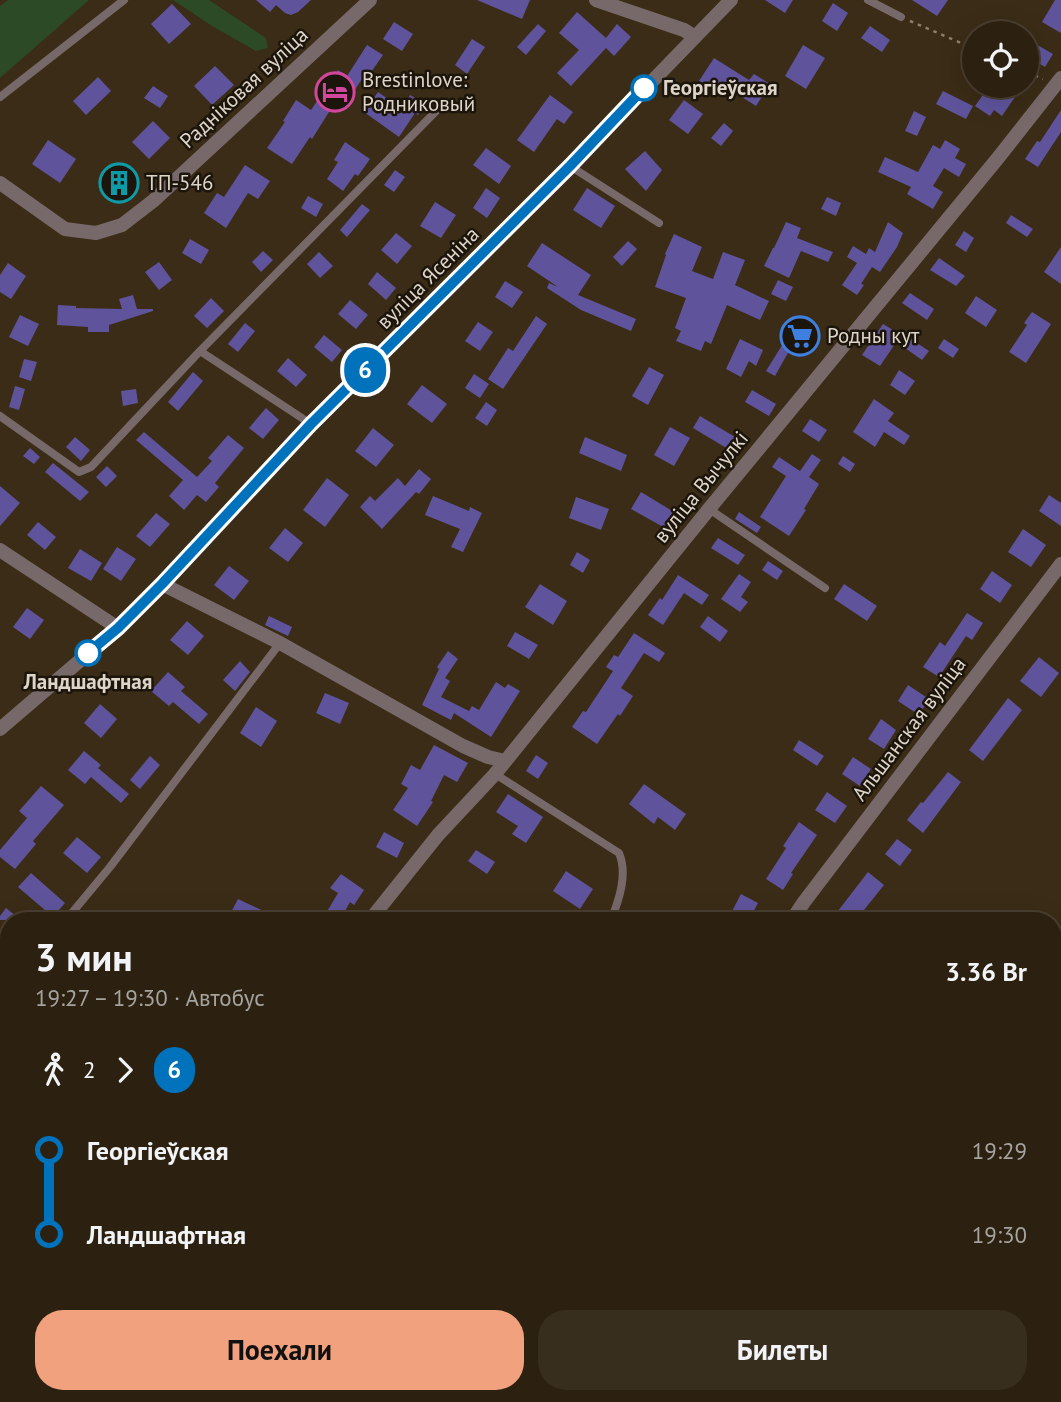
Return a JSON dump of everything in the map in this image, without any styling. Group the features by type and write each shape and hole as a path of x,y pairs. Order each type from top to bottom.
{"street":[{"name":"Радніковая вуліца","path":"0,183 65,229 96,233 122,225 163,192 370,0"},
{"path":"596,0 684,30 695,37"},
{"name":"вуліца Ясеніна","path":"0,729 118,628 311,424 570,166 731,0"},
{"name":"вуліца Вычулкі","path":"376,912 438,835 495,774 1058,81"},
{"path":"0,550 118,628"},
{"name":"Альшанская вуліца","path":"798,912 1061,564"},
{"path":"162,584 280,643 463,746 505,761"}],"lane":[{"path":"0,97 124,0"},
{"path":"869,0 901,17"},
{"path":"0,416 79,472 91,467 200,351 445,102"},
{"path":"570,166 659,223"},
{"path":"200,351 311,424"},
{"path":"709,509 825,588"},
{"path":"73,912 110,867 280,643"},
{"path":"495,774 619,853 623,862 622,880 614,912"}],"path":[{"path":"901,17 962,43"},
{"path":"1039,75 1058,81"}],"green space":[{"path":"8,0 89,0 0,78 0,6"},
{"path":"173,0 209,0 266,38 268,48 256,51"}],"building":[{"path":"256,0 311,0 291,15 276,5 270,12"},
{"path":"477,0 530,0 522,19"},
{"path":"765,0 793,0 785,13"},
{"path":"912,0 948,0 937,16"},
{"path":"1055,0 1061,0 1061,33 1042,22"},
{"path":"833,3 848,13 837,31 822,21"},
{"path":"172,4 191,24 169,44 151,24"},
{"path":"577,12 606,38 617,24 631,37 614,56 606,48 571,86 557,73 579,50 559,33"},
{"path":"394,22 413,34 402,51 383,39"},
{"path":"538,24 546,31 526,55 517,47"},
{"path":"870,26 890,40 882,52 861,38"},
{"path":"472,39 485,47 467,74 455,65"},
{"path":"367,45 383,55 369,75 366,73 342,109 334,104 292,164 267,148 296,100 311,110 338,70 347,76"},
{"path":"803,45 825,58 806,89 785,76"},
{"path":"1039,46 1053,54 1045,67 1039,63"},
{"path":"714,58 749,80 754,74 770,84 756,106 723,85 718,94 699,81"},
{"path":"215,66 234,85 212,105 194,86"},
{"path":"98,77 111,91 86,115 73,101"},
{"path":"153,86 168,96 160,108 144,98"},
{"path":"943,91 973,106 966,119 936,104"},
{"path":"378,92 402,109 410,95 425,104 418,115 415,113 399,137 364,112"},
{"path":"550,95 573,112 564,124 557,119 534,152 517,140"},
{"path":"981,98 1014,98 1002,116 994,110 990,116 975,106"},
{"path":"684,100 703,114 688,134 669,120"},
{"path":"1061,110 1061,132 1038,167 1025,159"},
{"path":"914,111 926,117 917,136 905,131"},
{"path":"153,121 170,138 149,159 132,142"},
{"path":"724,123 733,131 721,146 711,138"},
{"path":"48,140 76,159 60,183 32,164"},
{"path":"945,140 960,149 955,158 966,164 959,177 944,168 933,186 943,192 933,209 907,194 911,187 878,172 885,157 918,172 933,145 940,149"},
{"path":"345,142 370,159 343,191 327,179 338,162 334,160"},
{"path":"486,148 511,166 499,184 473,165"},
{"path":"645,151 662,170 646,191 625,169"},
{"path":"245,165 270,181 258,199 248,193 226,228 204,213 217,193 224,197"},
{"path":"395,170 405,177 394,192 384,185"},
{"name":"ТП-546","path":"117,174 128,181 120,192 109,185"},
{"path":"486,188 500,198 487,218 473,208"},
{"path":"587,188 615,206 601,228 573,210"},
{"path":"308,196 323,204 316,217 301,208"},
{"path":"827,197 841,203 836,216 821,209"},
{"path":"435,202 456,215 441,238 420,226"},
{"path":"362,204 370,210 347,237 340,230"},
{"path":"1011,215 1033,229 1027,237 1006,223"},
{"path":"786,222 801,228 797,238 833,252 828,262 801,251 789,278 764,266"},
{"path":"888,222 903,233 880,272 872,267 857,295 842,285 857,263 847,257 853,246 866,254 869,248 875,252"},
{"path":"964,231 974,238 966,252 955,245"},
{"path":"396,233 412,246 397,264 381,250"},
{"path":"674,234 702,247 692,271 713,279 723,252 745,260 735,285 769,301 760,320 727,305 711,344 705,341 701,351 676,341 681,331 675,328 686,298 655,287"},
{"path":"190,239 209,250 201,264 182,253"},
{"path":"628,241 637,249 622,266 613,257"},
{"path":"542,243 591,275 578,295 636,319 631,331 581,310 547,288 549,283 558,287 527,266"},
{"path":"1061,247 1061,284 1044,272"},
{"path":"263,251 273,260 261,272 252,262"},
{"path":"319,252 333,266 320,278 307,264"},
{"path":"939,258 965,276 956,286 930,270"},
{"path":"159,262 172,280 159,290 145,272"},
{"path":"8,263 26,276 11,299 0,292 0,275"},
{"path":"377,272 396,288 386,300 368,284"},
{"path":"778,280 793,287 786,301 771,294"},
{"path":"505,281 523,292 512,308 495,297"},
{"path":"910,293 934,309 927,320 902,303"},
{"path":"133,295 137,309 153,311 109,325 109,332 88,332 88,327 57,325 58,305 122,309 119,299"},
{"path":"976,296 997,310 986,327 965,313"},
{"path":"211,298 224,311 207,328 194,316"},
{"path":"350,300 368,315 356,329 338,314"},
{"path":"1032,312 1051,324 1026,363 1009,352 1027,325 1024,323"},
{"path":"20,315 39,324 28,346 9,337"},
{"path":"536,316 547,324 503,389 488,379 508,348 513,351"},
{"name":"Родны кут","path":"799,318 817,329 799,357 789,351 775,376 766,371"},
{"path":"478,322 493,332 480,351 465,341"},
{"path":"245,323 255,331 238,352 228,344"},
{"path":"883,324 901,335 880,366 862,355"},
{"path":"324,335 342,350 332,362 314,347"},
{"path":"740,339 763,350 756,366 749,361 741,377 726,369"},
{"path":"911,339 929,351 922,360 905,348"},
{"path":"944,339 959,349 953,358 938,348"},
{"path":"288,358 307,375 296,387 277,371"},
{"path":"24,359 37,362 31,381 19,377"},
{"path":"649,367 664,375 648,405 632,396"},
{"path":"899,370 915,381 905,395 890,385"},
{"path":"193,372 203,381 178,411 168,402"},
{"path":"474,374 489,384 480,398 465,388"},
{"path":"422,385 447,404 432,423 407,404"},
{"path":"15,386 25,389 19,410 9,407"},
{"path":"136,389 138,403 123,406 121,391"},
{"path":"752,390 776,404 769,416 745,402"},
{"path":"874,399 894,413 888,421 910,436 904,445 884,432 875,447 853,432"},
{"path":"486,402 497,410 487,426 475,418"},
{"path":"266,408 279,420 263,439 249,428"},
{"path":"700,416 735,437 728,449 693,428"},
{"path":"810,419 827,430 819,442 802,431"},
{"path":"670,427 690,438 674,466 654,455"},
{"path":"373,428 394,445 376,467 355,451"},
{"path":"144,432 197,477 212,461 208,458 228,435 244,448 215,483 219,487 206,502 197,495 184,510 169,496 183,480 136,440"},
{"path":"75,437 90,450 81,461 66,447"},
{"path":"585,437 627,455 621,471 579,453"},
{"path":"30,448 40,457 34,464 23,456"},
{"path":"812,454 821,460 809,477 819,484 789,536 760,517 786,476 772,467 779,457 800,471"},
{"path":"843,456 855,464 850,472 838,464"},
{"path":"53,463 89,492 80,501 45,472"},
{"path":"107,466 117,476 106,487 96,477"},
{"path":"419,469 431,479 382,529 360,507 370,496 375,501 398,478 405,486"},
{"path":"327,478 349,495 325,527 303,510"},
{"path":"0,486 20,503 0,526"},
{"path":"641,492 674,512 665,528 631,509"},
{"path":"1049,495 1061,503 1061,526 1039,511"},
{"path":"433,496 469,511 470,507 482,513 463,552 451,547 460,529 425,515"},
{"path":"576,497 609,509 601,530 569,518"},
{"path":"739,512 761,527 757,533 735,519"},
{"path":"156,513 170,524 150,547 136,536"},
{"path":"38,522 56,537 45,550 27,535"},
{"path":"285,528 303,543 288,562 269,548"},
{"path":"1023,529 1046,545 1031,567 1008,552"},
{"path":"718,538 745,555 738,565 711,548"},
{"path":"117,547 136,559 121,581 103,569"},
{"path":"80,549 102,563 91,581 68,568"},
{"path":"577,552 590,560 583,573 570,565"},
{"path":"768,561 783,571 777,580 762,570"},
{"path":"229,566 249,581 234,600 214,585"},
{"path":"992,571 1012,585 1000,603 980,589"},
{"path":"739,574 751,582 741,597 748,602 740,612 721,599"},
{"path":"678,575 709,595 702,605 684,593 663,625 648,615 660,598 662,600"},
{"path":"540,584 567,601 553,625 525,607"},
{"path":"844,584 877,606 867,621 834,599"},
{"path":"27,608 44,620 30,639 13,627"},
{"path":"967,613 983,623 972,640 966,636 939,677 923,667 940,642 945,646"},
{"path":"269,616 292,627 288,636 265,625"},
{"path":"708,616 728,631 720,642 700,627"},
{"path":"187,621 204,636 188,655 170,640"},
{"path":"515,632 538,645 529,659 507,646"},
{"path":"634,633 665,653 659,662 644,653 621,688 633,696 597,744 572,727 583,711 586,712 613,671 606,667 614,655 618,657"},
{"path":"448,651 458,659 445,678 450,681 441,697 469,711 472,706 479,710 496,682 505,688 508,684 520,691 491,737 454,713 451,720 422,705 439,669 437,667"},
{"path":"1039,657 1059,673 1041,697 1020,681"},
{"path":"240,661 250,672 235,691 223,680"},
{"path":"168,672 185,687 181,691 208,714 199,724 173,702 169,706 151,691"},
{"path":"908,685 929,699 919,715 898,701"},
{"path":"325,693 349,703 340,724 316,713"},
{"path":"1008,698 1022,710 983,761 969,750"},
{"path":"100,704 117,719 101,738 84,723"},
{"path":"256,707 277,721 261,747 240,733"},
{"path":"881,719 896,730 884,749 868,739"},
{"path":"799,740 824,756 817,766 793,750"},
{"path":"434,745 468,763 457,782 444,775 431,801 433,802 417,826 393,810 408,788 401,784 411,765 420,770"},
{"path":"84,751 101,765 98,768 129,794 121,803 91,777 85,784 68,770"},
{"path":"536,755 548,763 538,779 526,771"},
{"path":"150,756 160,765 140,789 130,780"},
{"path":"853,757 871,769 860,786 842,774"},
{"path":"948,772 961,782 923,833 907,820"},
{"path":"644,784 686,814 675,830 658,817 654,824 629,804"},
{"path":"41,786 64,805 33,841 36,844 15,869 0,857 0,850 27,818 19,811"},
{"path":"827,792 847,806 835,823 815,810"},
{"path":"508,794 543,817 526,843 512,834 518,826 496,812"},
{"path":"799,822 817,835 791,873 793,874 783,890 766,879"},
{"path":"384,832 404,843 397,858 376,847"},
{"path":"77,837 101,857 87,873 63,853"},
{"path":"897,839 912,850 900,866 885,854"},
{"path":"476,850 495,862 487,874 468,861"},
{"path":"566,871 593,889 580,909 553,891"},
{"path":"868,872 884,885 862,912 837,912"},
{"path":"31,873 65,903 57,912 47,912 18,887"},
{"path":"341,874 364,890 354,905 350,902 344,912 327,912 338,893 330,888"},
{"path":"741,894 758,903 753,912 732,912"},
{"path":"238,899 266,912 231,912"}],"bus line":[{"name":"6","path":"88,653 118,628 162,584 311,424 570,166 644,88"}],"place":[{"name":"Георгіеўская","path":"644,88"},
{"name":"Brestinlove: Родниковый","path":"335,92"},
{"name":"ТП-546","path":"119,183"},
{"name":"Родны кут","path":"800,336"},
{"name":"Ландшафтная","path":"88,653"}]}
